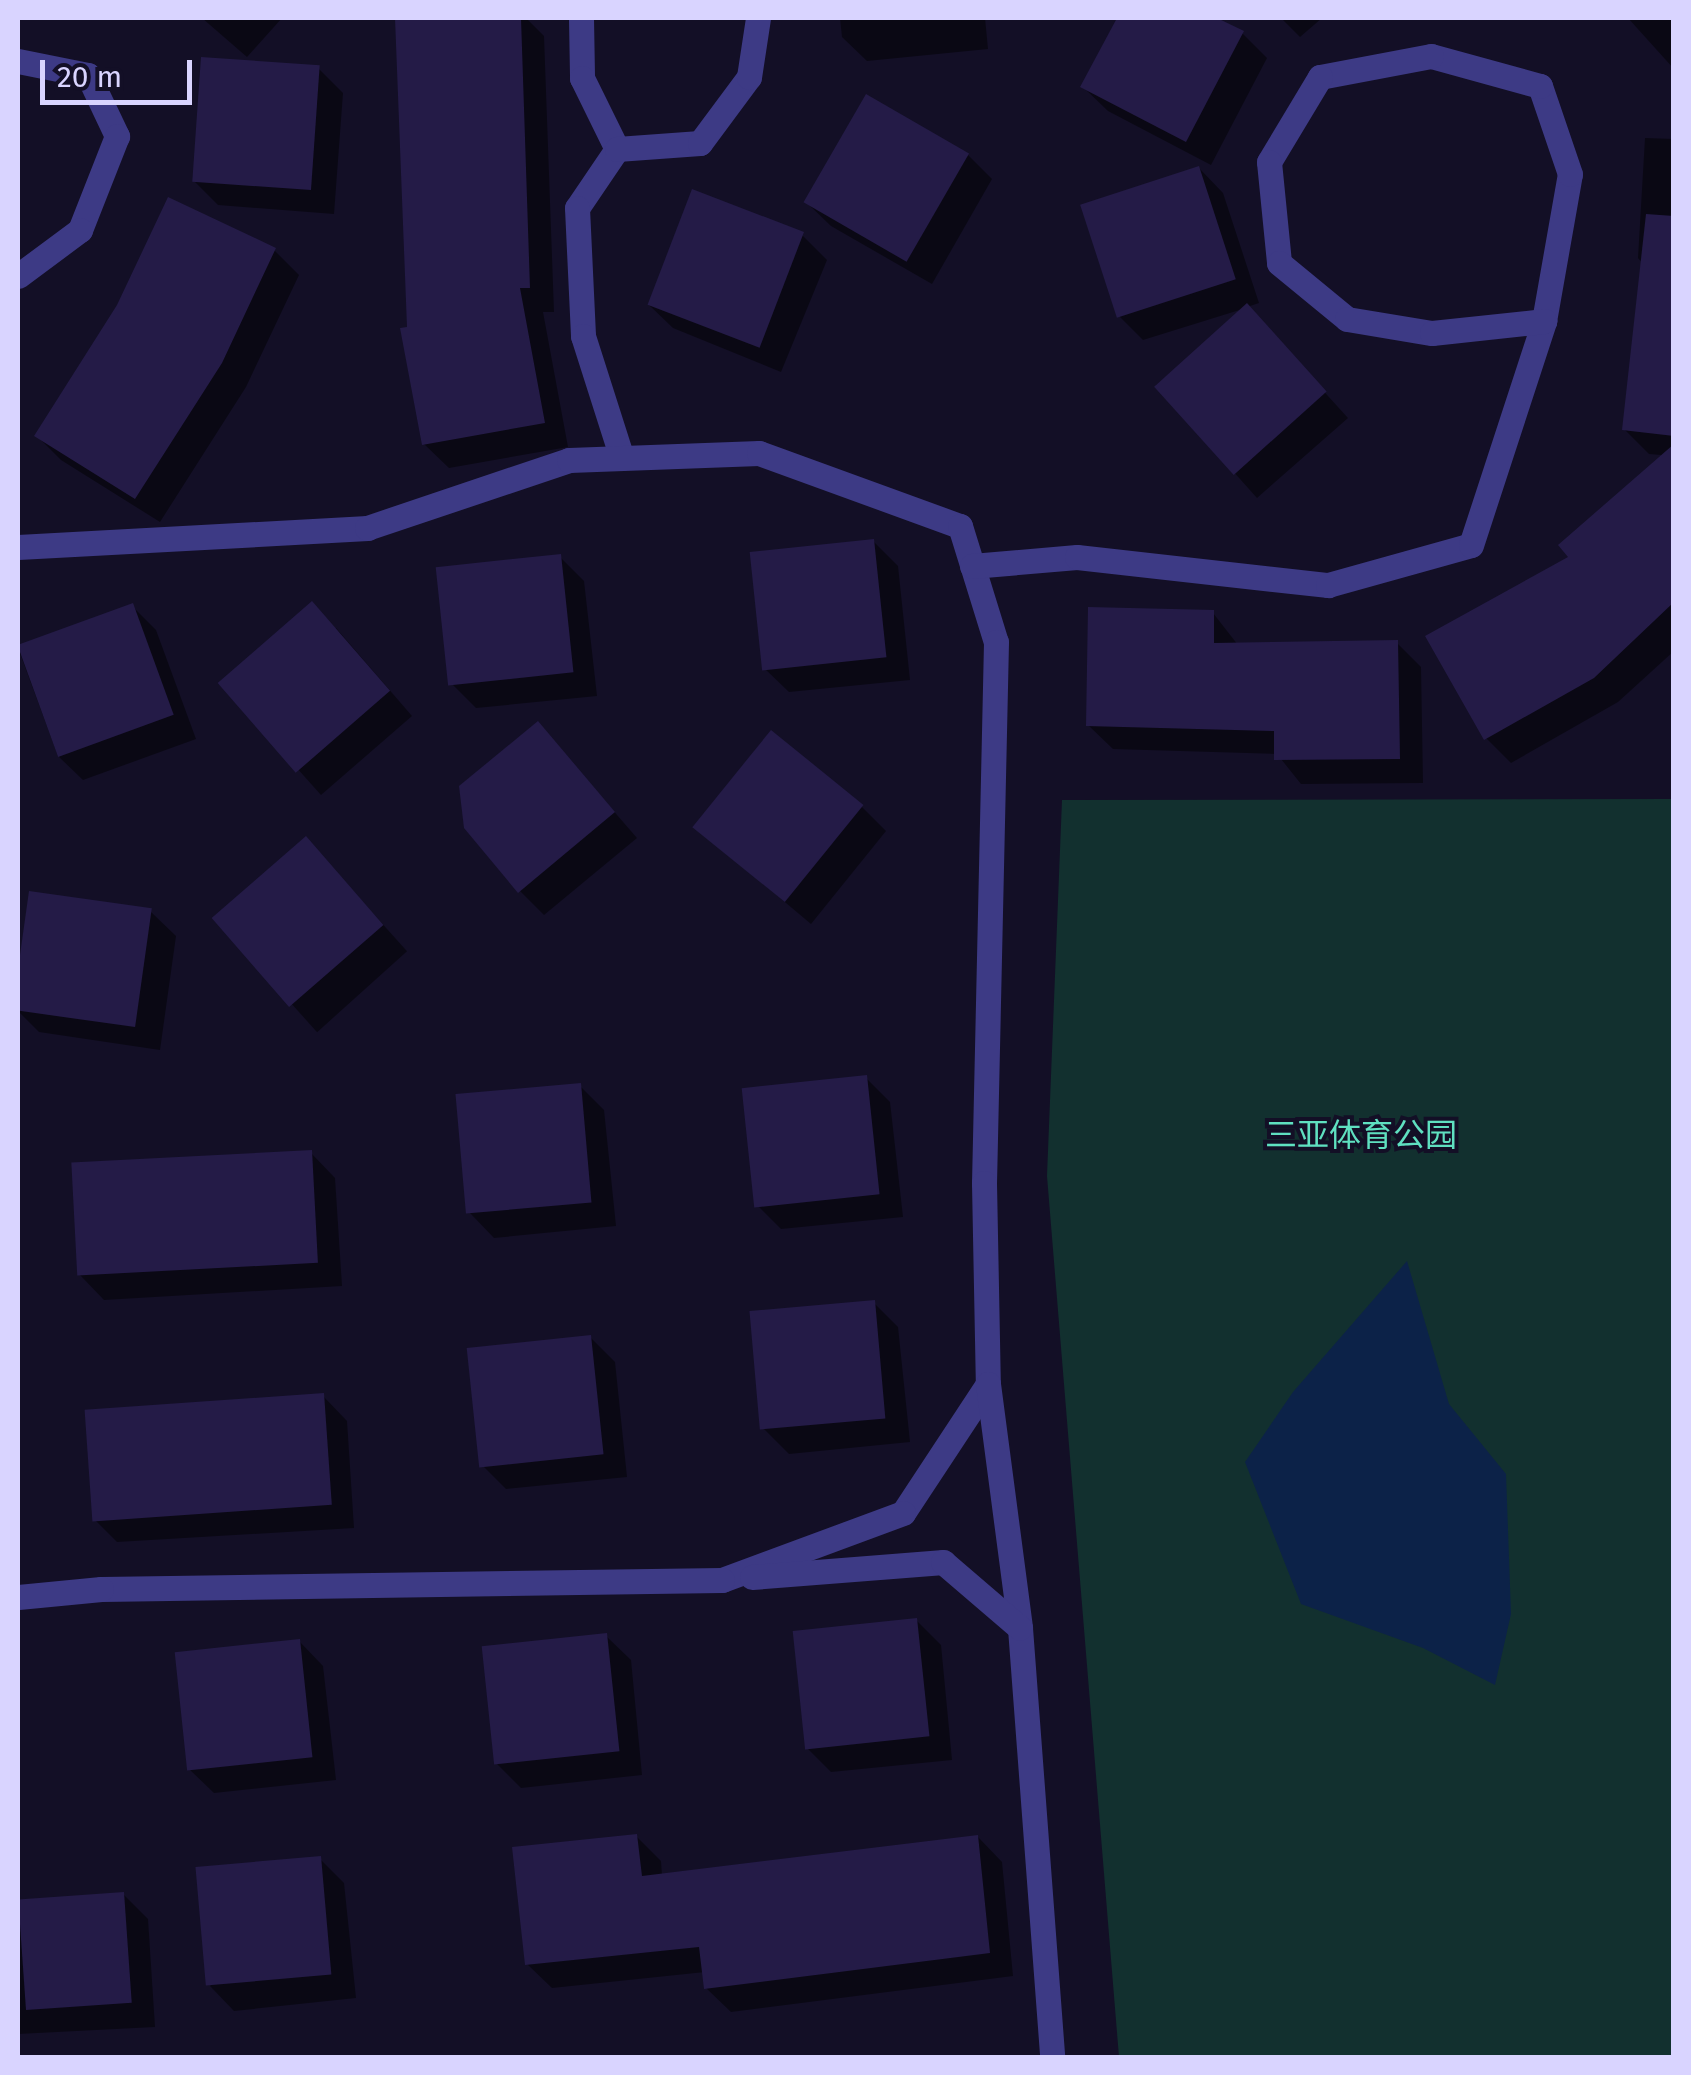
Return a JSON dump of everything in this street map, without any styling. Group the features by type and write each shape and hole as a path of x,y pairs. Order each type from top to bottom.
{"lane":[{"path":"581,18 582,78 617,149"},
{"path":"617,149 700,143 749,77 758,18"},
{"path":"972,566 1077,557 1328,585 1470,545 1544,321 1570,174 1540,86 1431,56 1320,78 1269,162 1279,263 1347,319 1432,333 1544,321"},
{"path":"18,60 88,75 117,136 80,230 18,276"},
{"path":"617,149 576,208 583,336 622,458"},
{"path":"18,547 367,528 569,460 759,453 960,526 996,642 984,1184 988,1384 1020,1628 1052,2058"},
{"path":"722,1580 903,1512 988,1384"},
{"path":"18,1597 102,1589 722,1580 943,1562 1020,1628"}],"green space":[{"name":"三亚体育公园","path":"1673,799 1673,2057 1119,2057 1047,1176 1062,800"}],"water":[{"path":"1407,1261 1449,1404 1506,1474 1511,1614 1495,1685 1423,1648 1301,1604 1245,1462 1293,1392"}],"building":[{"path":"395,18 521,18 530,288 520,288 545,423 422,445 400,328 407,327"},
{"path":"1117,18 1217,18 1244,31 1186,142 1080,87"},
{"path":"201,57 320,65 311,190 192,182"},
{"path":"866,94 969,154 907,262 804,202"},
{"path":"1199,166 1236,279 1117,318 1080,205"},
{"path":"692,189 804,232 760,348 648,305"},
{"path":"168,197 276,248 222,363 135,499 34,436 117,305"},
{"path":"1646,214 1674,216 1674,436 1622,430"},
{"path":"1247,303 1327,391 1234,475 1154,387"},
{"path":"1674,444 1674,602 1594,678 1484,740 1425,636 1568,557 1558,545"},
{"path":"874,539 886,657 762,670 750,552"},
{"path":"561,554 573,672 448,686 436,567"},
{"path":"312,601 390,691 296,773 218,683"},
{"path":"133,603 174,715 58,757 18,645"},
{"path":"1088,607 1214,610 1214,643 1398,640 1400,759 1274,760 1274,731 1086,726"},
{"path":"538,721 615,812 518,893 464,828 459,786"},
{"path":"771,730 863,805 785,902 692,827"},
{"path":"306,836 383,925 289,1007 212,918"},
{"path":"29,891 152,908 135,1027 18,1011 18,969"},
{"path":"867,1075 880,1194 754,1208 742,1088"},
{"path":"581,1083 591,1203 466,1214 455,1094"},
{"path":"312,1150 318,1263 77,1275 71,1163"},
{"path":"875,1300 885,1419 760,1430 749,1311"},
{"path":"591,1335 604,1454 479,1467 467,1348"},
{"path":"324,1393 332,1505 92,1521 85,1410"},
{"path":"917,1618 929,1736 805,1749 793,1631"},
{"path":"607,1633 619,1751 494,1765 482,1646"},
{"path":"300,1639 312,1757 187,1771 175,1652"},
{"path":"637,1834 642,1876 978,1835 990,1953 704,1989 699,1947 525,1965 512,1847"},
{"path":"321,1856 331,1975 206,1986 195,1867"},
{"path":"124,1892 132,2003 26,2010 18,1899"}]}
